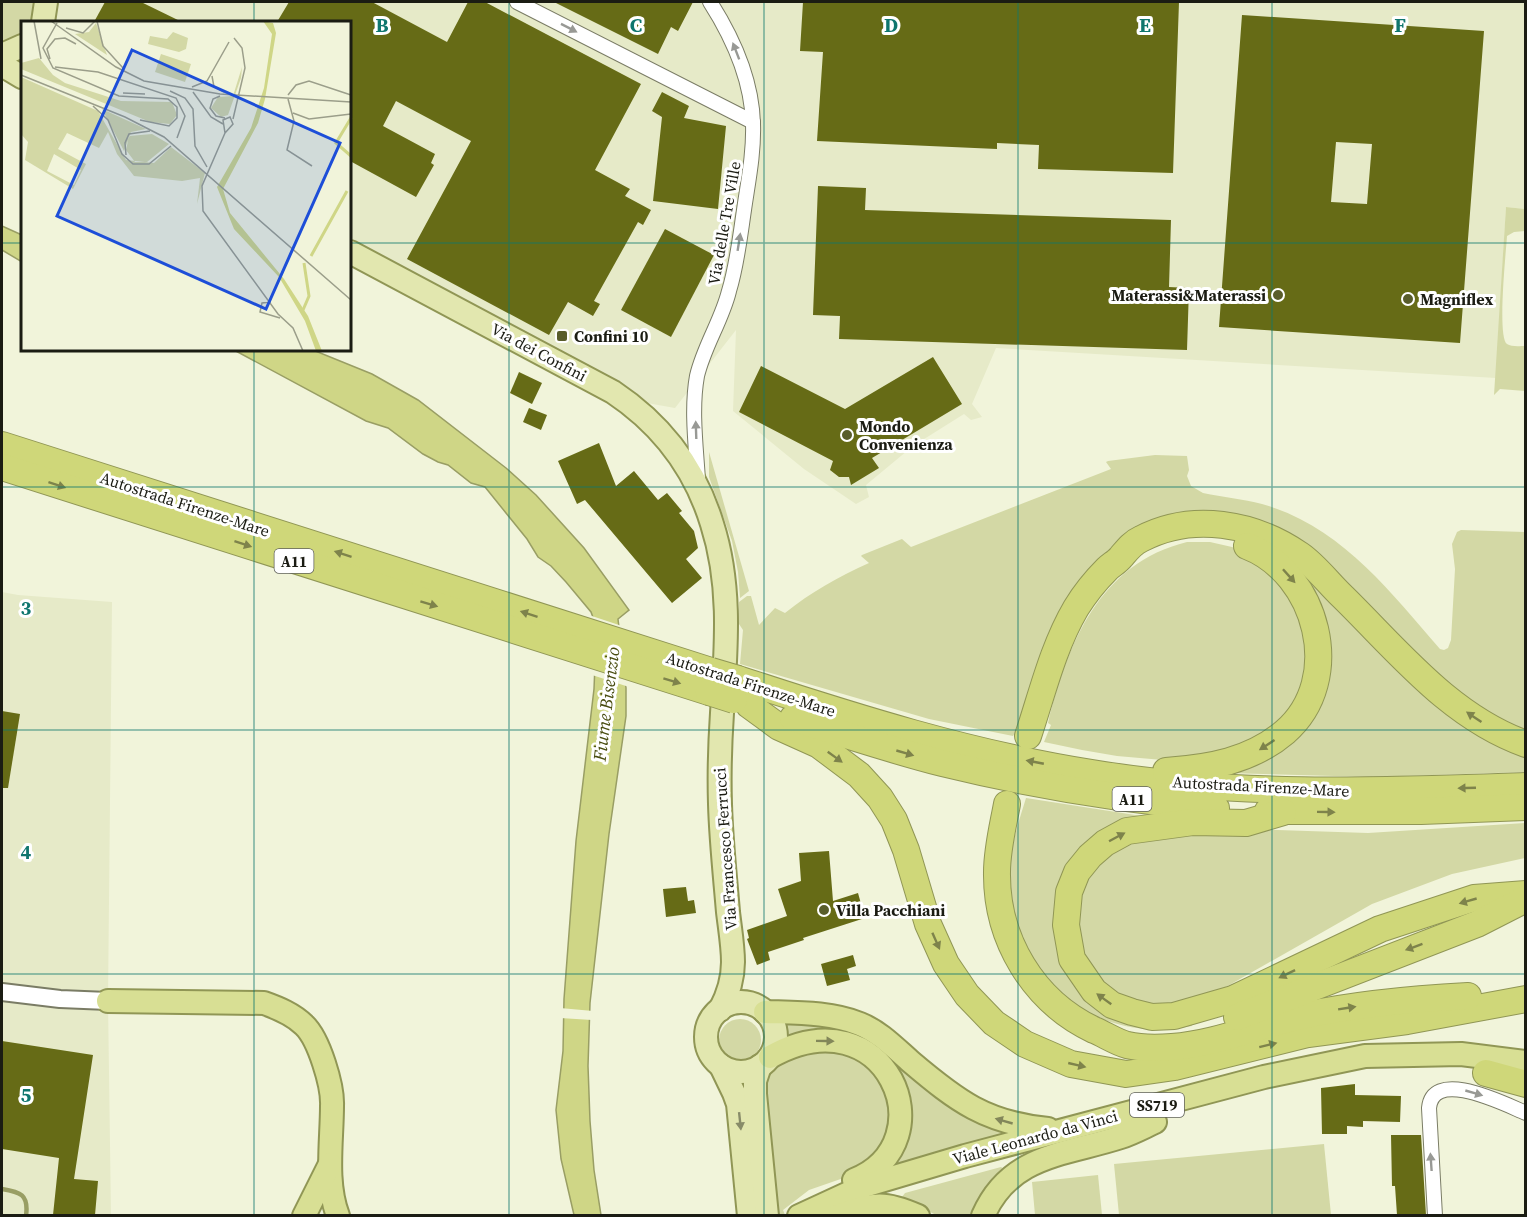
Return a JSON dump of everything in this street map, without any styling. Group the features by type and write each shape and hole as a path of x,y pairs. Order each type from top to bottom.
{"highway":[{"name":"Autostrada Firenze-Mare","path":"2,445 586,642 710,681 909,754 991,774 1155,803 1222,809 1283,812 1421,811 1526,807"},
{"name":"Autostrada Firenze-Mare","path":"2,467 586,642"},
{"path":"1120,558 1126,549 1140,539 1182,525 1236,526 1257,533 1301,556 1443,696 1481,722 1526,744"},
{"path":"1028,736 1058,647 1076,608 1107,568 1120,558 1160,543 1198,534 1235,541 1262,553 1286,572 1297,585 1308,606 1318,648 1318,671 1307,705 1288,730 1262,749 1218,764 1183,769 1092,774"},
{"name":"Autostrada Firenze-Mare","path":"741,694 858,718 951,745 1092,774 1226,788 1295,790 1385,791 1526,786"},
{"path":"741,694 778,727 819,745 859,775 880,798 894,820 906,850 928,924 946,964 967,995 994,1023 1025,1044 1071,1064 1126,1074 1175,1067 1308,1034 1407,1021 1526,999"},
{"path":"1008,804 998,853 997,874 1000,901 1016,956 1036,987 1059,1009 1126,1045 1172,1047 1208,1041 1301,1016 1402,999 1526,993"},
{"path":"1283,812 1246,823 1193,822 1127,831 1105,843 1090,856 1077,872 1070,892 1066,925 1072,959 1094,991 1112,1005 1132,1012 1152,1017 1174,1016 1233,999 1380,929 1474,898 1526,894"},
{"path":"1087,1026 1128,1034 1170,1035 1233,1019 1477,924 1526,899"},
{"path":"108,1001 264,1003 280,1009 305,1026 323,1058 333,1102 330,1163 333,1195 338,1215"},
{"path":"759,1008 830,1016 859,1023 878,1034 943,1089 970,1107 1002,1121 1061,1130"},
{"path":"765,1062 792,1046 806,1042 819,1040 846,1043 873,1056 889,1075 899,1098 898,1130 891,1149 881,1162 862,1177 818,1196 794,1215"},
{"name":"Viale Leonardo da Vinci","path":"799,1215 864,1186 965,1156 1264,1077 1365,1056 1461,1054 1526,1062"},
{"name":"Viale Leonardo da Vinci","path":"804,1215 868,1194 1155,1122 1270,1090 1368,1071 1458,1069 1526,1078"},
{"path":"1486,1073 1526,1084"},
{"path":"983,1215 1000,1187 1030,1163 1122,1136 1155,1122"},
{"path":"304,1215 330,1163"},
{"path":"837,1215 880,1204 918,1215"}],"main road":[{"path":"43,21 46,2"},
{"path":"2,55 21,46"},
{"path":"2,65 21,76"},
{"name":"Via dei Confini","path":"351,253 613,392 635,407 656,426 679,456 699,488"},
{"name":"Via Francesco Ferrucci","path":"699,488 720,550 726,589 720,803 733,962 729,992 720,1010 713,1016 706,1037 708,1049 713,1059 721,1066 738,1104 749,1215"},
{"name":"Via Francesco Ferrucci","path":"733,962 743,989 771,1020 776,1039 774,1048 755,1081 767,1215"},
{"path":"720,1010 731,1004 742,1002 759,1008"},
{"path":"721,1066 731,1071 741,1072 751,1071 765,1062"}],"street":[{"path":"517,2 753,122"},
{"name":"Via delle Tre Ville","path":"699,488 695,426 697,378 708,340 729,291 753,150 750,98 738,54 710,2"},
{"path":"2,992 60,999 108,1001"},
{"path":"1435,1215 1429,1108 1434,1095 1456,1089 1471,1091 1526,1113"}],"shaded area":[{"path":"2,2 35,2 30,21 21,21 21,34 2,44"},
{"path":"55,2 1525,2 1525,209 1506,207 1496,378 996,348 972,404 982,417 971,420 964,414 913,446 866,485 869,497 856,504 804,469 733,411 736,330 675,408 647,403 351,239 351,21 51,21"},
{"path":"1506,207 1525,209 1525,231 1514,232 1507,236 1502,311 1504,338 1507,344 1525,346 1525,391 1500,389 1494,395"},
{"path":"709,452 749,591 740,598 732,541 709,477"},
{"path":"1155,455 1187,456 1189,470 1187,476 1191,486 1203,493 1262,504 1290,514 1316,528 1339,544 1382,583 1440,649 1444,650 1448,648 1451,640 1455,569 1452,544 1457,532 1461,530 1525,532 1525,738 1494,723 1259,527 1127,539 1013,736 929,719 740,664 743,630 739,624 739,602 747,596 751,596 759,625 775,608 785,613 825,585 869,563 862,555 902,539 911,547 1111,469 1106,462 1108,461"},
{"path":"1187,542 1210,542 1232,547 1250,554 1281,576 1311,642 1299,703 1254,745 1174,761 1117,756 1044,742 1051,725 1048,723 1066,664 1077,637 1092,611 1110,588 1131,568 1157,553"},
{"path":"1270,548 1525,752 1525,772 1371,777 1225,773 1323,681"},
{"path":"2,592 112,602 108,1001 111,1215 2,1215"},
{"path":"1026,798 1148,817 1080,857 1075,978 1191,1020 1192,1026 1156,1029 1122,1025 1092,1014 1065,997 1043,974 1026,946 1015,914 1010,878 1017,827"},
{"path":"1525,823 1525,858 1452,874 1372,904 1203,1000 1160,1010 1103,990 1074,937 1084,878 1123,841 1247,829 1368,833"},
{"path":"780,1017 848,1025 1010,1133 893,1170 887,1061 788,1042"},
{"path":"740,1019 754,1026 761,1040 754,1054 740,1061 726,1054 719,1040 726,1026"},
{"path":"811,1047 862,1057 891,1097 889,1138 858,1173 809,1190 783,1210 785,1215 771,1215 762,1079 775,1064"},
{"path":"1324,1144 1331,1215 1119,1215 1114,1164"},
{"path":"1001,1167 1004,1169 975,1215 936,1215 902,1197 905,1193"},
{"path":"1098,1175 1102,1215 1035,1215 1032,1182"}],"water":[{"path":"2,226 21,235 21,261 2,250"},
{"name":"Fiume Bisenzio","path":"236,351 315,351 372,374 418,400 506,468 536,495 584,548 629,610 618,619 626,688 626,716 609,834 590,1003 588,1066 590,1121 601,1215 574,1215 561,1159 556,1110 563,1051 564,999 576,841 594,689 595,623 591,612 551,566 538,557 527,539 485,487 471,483 448,465 423,454 388,428 366,421"}],"pier":[{"path":"589,615 622,626 629,687 592,675 593,640"},
{"path":"560,1008 593,1011 592,1020 560,1018"}],"building":[{"path":"105,2 141,2 180,21 95,21"},
{"path":"289,2 372,2 447,42 468,2 485,2 641,84 595,170 630,189 625,196 651,210 643,225 638,222 594,301 600,304 593,316 568,302 549,335 407,259 471,141 396,101 383,126 435,154 431,163 434,165 416,197 351,162 351,21 278,21"},
{"path":"554,2 693,2 678,31 671,27 658,54"},
{"path":"803,2 1179,2 1173,173 1038,169 1039,145 997,143 997,149 817,141 823,52 800,51"},
{"path":"1242,15 1484,31 1460,343 1219,327","holes":["1336,142 1372,144 1367,204 1331,202"]},
{"path":"662,92 689,106 684,118 726,126 718,209 653,201 662,117 652,111"},
{"path":"818,186 866,188 865,210 1171,220 1169,287 1189,288 1187,350 839,339 840,316 813,315"},
{"path":"665,229 714,255 671,337 621,310"},
{"name":"Mondo Convenienza","path":"933,357 962,404 872,458 879,468 851,485 849,477 839,477 830,470 833,461 739,412 761,366 845,409"},
{"path":"519,372 542,383 532,404 510,393"},
{"path":"529,408 547,415 541,430 523,422"},
{"path":"599,443 616,486 634,471 658,500 667,493 682,511 679,513 694,531 698,548 686,559 702,578 672,603 585,500 577,504 558,461"},
{"path":"2,711 20,714 8,788 2,788"},
{"name":"Villa Pacchiani","path":"829,851 833,901 858,893 865,918 768,952 770,960 757,965 747,939 749,938 747,930 787,916 778,889 801,881 799,853"},
{"path":"686,887 688,901 694,900 696,913 666,917 663,889"},
{"path":"853,955 856,966 847,969 850,980 827,986 821,964"},
{"path":"2,1041 93,1055 74,1179 98,1181 95,1215 53,1215 59,1158 2,1149"},
{"path":"1355,1084 1355,1095 1401,1096 1400,1122 1363,1121 1363,1127 1347,1126 1347,1134 1322,1134 1321,1088"},
{"path":"1391,1135 1421,1135 1426,1215 1397,1215 1395,1186 1392,1186"}],"waterway":[{"path":"2,1189 22,1195 26,1203 26,1216"}],"place":[{"name":"Materassi&Materassi","path":"1278,295"},
{"name":"Magniflex","path":"1408,299"},
{"name":"Confini 10","path":"562,336"},
{"name":"Mondo Convenienza","path":"847,435"},
{"name":"Villa Pacchiani","path":"824,910"}]}
